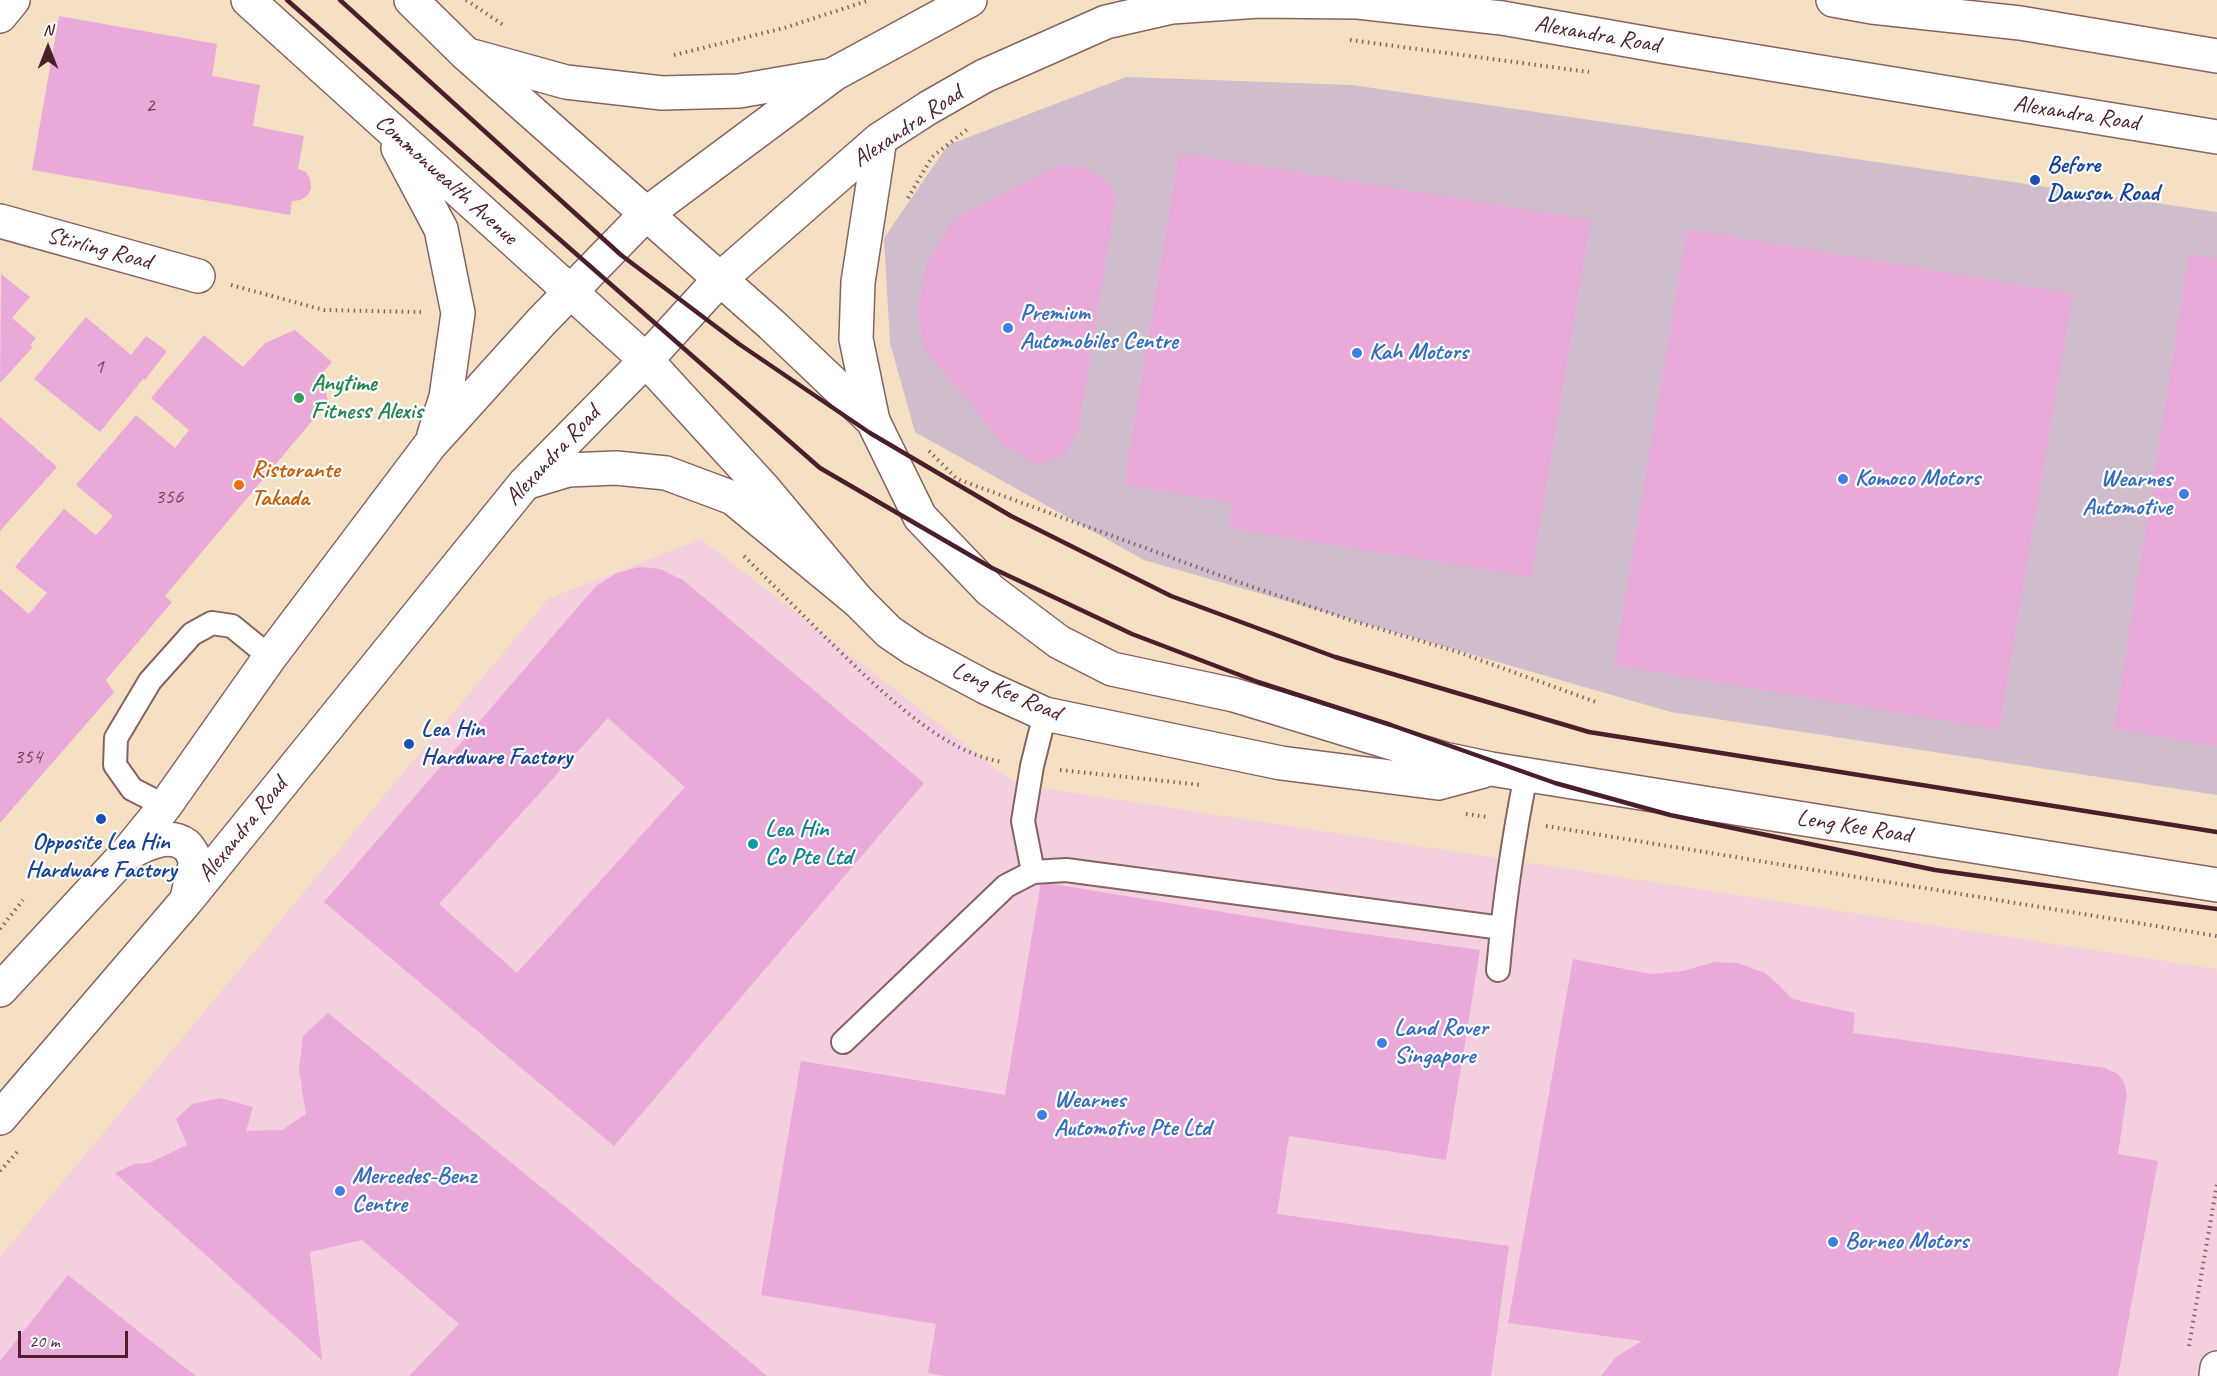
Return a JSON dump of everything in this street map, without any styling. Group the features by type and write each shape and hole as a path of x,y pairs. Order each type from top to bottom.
{"main road":[{"path":"0,16 13,0"},
{"name":"Commonwealth Avenue","path":"248,0 645,360"},
{"path":"411,0 466,54 720,279"},
{"path":"0,990 126,854 165,806 270,657 430,445 528,337 645,214 834,74 970,0"},
{"path":"1833,0 2020,23 2217,56"},
{"name":"Alexandra Road","path":"0,1118 187,900 525,483 720,279 880,139 984,76 1106,22 1172,7 1259,1 1358,2 1502,18 2217,137"},
{"path":"466,54 566,82 662,93 739,91 834,74"},
{"path":"387,126 441,229 458,313 446,397 430,445"},
{"path":"873,421 856,339 858,282 880,139"},
{"name":"Stirling Road","path":"0,221 198,276"},
{"name":"Leng Kee Road","path":"720,279 873,421 920,517 990,590 1059,642 1112,669 1234,695 1444,759 1491,769 2217,885"},
{"name":"Leng Kee Road","path":"645,360 765,490 858,601 889,632 914,650 986,687 1045,714 1281,763 1438,783 1491,769"},
{"path":"525,483 567,470 616,468 666,473 733,498 858,601"},
{"path":"126,854 153,842 168,839 186,845 196,861 187,900"},
{"path":"2216,1376 2217,1368"}],"lane":[{"path":"165,806 132,789 116,765 116,738 150,681 192,634 212,623 232,626 270,657"},
{"path":"1033,872 1023,821 1032,766 1045,714"},
{"path":"1498,970 1517,821 1526,775"},
{"path":"843,1042 1006,886 1033,872 1066,870 1502,928"}],"path":[{"path":"666,57 784,28 870,0"},
{"path":"1340,39 1597,73"},
{"path":"903,207 933,157 974,125"},
{"path":"198,276 324,310 429,312"},
{"path":"925,447 957,479 1238,582 1353,621 1458,652 1596,702"},
{"path":"0,930 23,900"},
{"path":"2188,1354 2205,1243 2217,1184"}],"shaded area":[{"path":"1126,77 1352,85 2217,212 2217,795 1671,712 1144,560 915,432 890,343 884,238 948,145"},
{"path":"701,539 1016,784 2217,969 2217,1376 0,1376 0,1257 548,599"}],"building":[{"path":"59,16 217,44 212,76 260,85 253,126 304,136 298,169 306,172 310,179 311,188 308,195 301,200 292,201 290,215 32,170"},
{"name":"Kah Motors","path":"1179,153 1591,220 1531,577 1229,528 1233,503 1124,485"},
{"name":"Premium Automobiles Centre","path":"1060,164 1085,168 1109,182 1116,199 1078,431 1065,456 1037,465 1005,447 923,347 918,308 926,264 954,219"},
{"name":"Komoco Motors","path":"1687,229 2073,294 1999,730 1614,665"},
{"name":"Wearnes Automotive","path":"2189,254 2217,258 2217,746 2114,729"},
{"path":"1,274 30,297 12,318 36,338 30,345 33,347 0,383"},
{"path":"86,317 131,355 146,336 167,351 100,432 34,379"},
{"path":"295,330 332,362 323,372 328,402 165,596 172,602 106,680 114,692 0,823 0,589 29,614 47,593 15,567 64,509 96,535 113,516 76,485 136,415 175,448 189,430 151,398 204,335 243,367 265,343"},
{"path":"0,417 57,467 0,531"},
{"name":"Lea Hin Co Pte Ltd","path":"639,567 660,569 683,580 924,783 614,1146 324,902 596,586 617,573","holes":["608,718 685,787 517,973 439,904"]},
{"name":"Wearnes Automotive Pte Ltd","path":"1041,882 1314,927 1480,950 1446,1160 1289,1136 1277,1214 1509,1246 1491,1376 944,1376 928,1373 936,1324 761,1295 801,1061 1005,1095"},
{"name":"Borneo Motors","path":"1573,959 1651,974 1683,971 1714,962 1738,963 1765,973 1792,999 1855,1013 1853,1033 2105,1068 2118,1074 2124,1082 2127,1093 2118,1154 2158,1161 2118,1376 1601,1376 1616,1357 1642,1341 1508,1323"},
{"name":"Mercedes-Benz Centre","path":"328,1013 568,1209 767,1376 409,1376 459,1324 362,1240 310,1252 322,1360 115,1173 134,1164 149,1163 187,1145 176,1119 192,1104 220,1098 253,1107 246,1131 282,1130 306,1114 299,1070 303,1036"},
{"path":"68,1275 196,1376 0,1376 0,1361"}],"railway":[{"path":"287,0 820,468 992,568 1132,634 1258,682 1391,725 1555,783 1670,815 1935,870 2217,909"},
{"path":"340,0 621,255 739,344 870,433 1011,516 1171,596 1335,657 1589,732 2217,832"}],"place":[{"name":"Before Dawson Road","path":"2035,180"},
{"name":"Premium Automobiles Centre","path":"1008,328"},
{"name":"Kah Motors","path":"1357,353"},
{"name":"Anytime Fitness Alexis","path":"299,398"},
{"name":"Komoco Motors","path":"1843,479"},
{"name":"Ristorante Takada","path":"239,485"},
{"name":"Wearnes Automotive","path":"2184,494"},
{"name":"Lea Hin Hardware Factory","path":"409,744"},
{"name":"Opposite Lea Hin Hardware Factory","path":"101,819"},
{"name":"Lea Hin Co Pte Ltd","path":"753,844"},
{"name":"Land Rover Singapore","path":"1382,1043"},
{"name":"Wearnes Automotive Pte Ltd","path":"1042,1115"},
{"name":"Mercedes-Benz Centre","path":"340,1191"},
{"name":"Borneo Motors","path":"1833,1242"}]}
